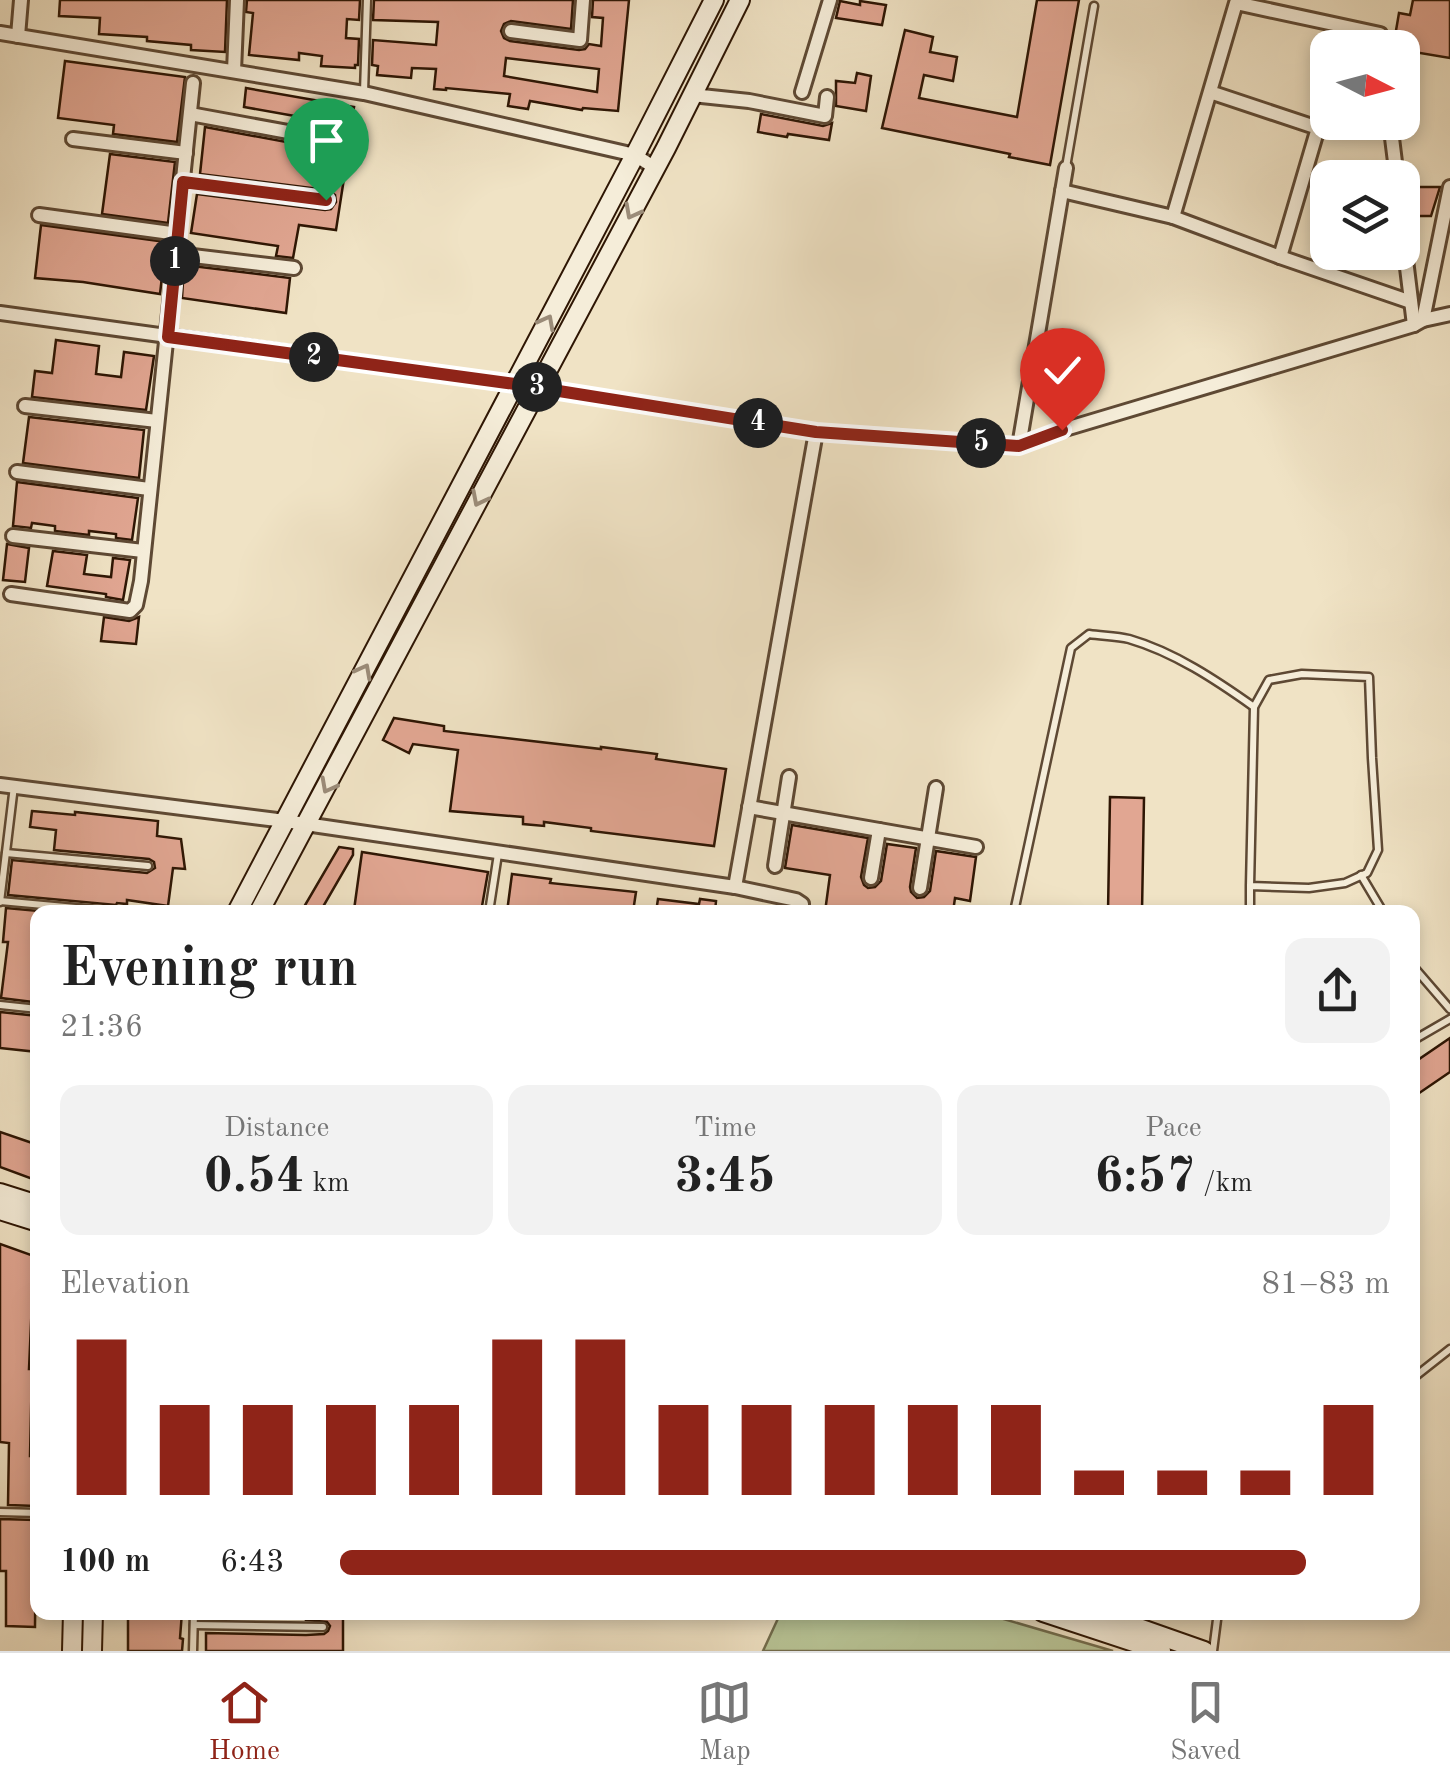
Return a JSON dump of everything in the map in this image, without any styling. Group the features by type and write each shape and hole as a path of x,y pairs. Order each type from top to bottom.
{"street":[{"path":"18,36 21,0"},
{"path":"234,72 237,0"},
{"path":"511,31 580,40 583,0"},
{"path":"241,905 714,0"},
{"path":"263,905 655,168 740,0"},
{"path":"802,92 830,0"},
{"path":"1173,217 1236,4 1361,30"},
{"path":"0,33 364,93 635,155 655,168"},
{"path":"11,594 130,611 136,606 193,82"},
{"path":"1210,92 1318,128 1280,258"},
{"path":"692,95 825,116 826,98"},
{"path":"190,114 326,139"},
{"path":"73,139 186,153"},
{"path":"1019,446 1066,168"},
{"path":"183,182 326,200"},
{"path":"1418,322 1450,187"},
{"path":"1062,191 1173,217 1411,302"},
{"path":"40,214 178,234"},
{"path":"176,254 294,268"},
{"path":"1407,270 1418,322"},
{"path":"0,313 537,387 816,432 1019,446 1079,424 1450,314"},
{"path":"24,406 157,421"},
{"path":"735,887 816,432"},
{"path":"17,472 149,489"},
{"path":"13,536 144,551"},
{"path":"775,866 788,777"},
{"path":"7,785 286,821 735,887 796,900 802,905"},
{"path":"920,888 936,788"},
{"path":"750,808 976,847"},
{"path":"871,878 879,830"},
{"path":"0,1193 30,1202"},
{"path":"0,1210 30,1219"},
{"path":"72,1651 73,1620"},
{"path":"92,1651 93,1620"},
{"path":"1067,1620 1161,1651"},
{"path":"1117,1620 1204,1651"}],"lane":[{"path":"364,93 368,0"},
{"path":"1066,168 1094,6"},
{"path":"1015,905 1070,648 1089,634 1127,639 1182,661 1254,706"},
{"path":"1250,886 1310,888 1345,884 1367,872 1378,850 1370,677 1302,674 1270,680 1254,706 1250,886 1250,905"},
{"path":"7,785 6,853 0,902 36,905"},
{"path":"490,905 498,852"},
{"path":"6,853 148,866"},
{"path":"1361,875 1379,905"},
{"path":"1420,976 1450,1008"},
{"path":"0,1006 30,1008"},
{"path":"1420,1036 1450,1019"},
{"path":"1420,1373 1450,1349"},
{"path":"0,1512 30,1514"},
{"path":"192,1651 194,1620"},
{"path":"1213,1651 1217,1620"},
{"path":"194,1624 323,1627"}],"green space":[{"path":"777,1620 1007,1620 1113,1651 763,1651"}],"building":[{"path":"60,0 227,0 225,52 191,50 191,45 147,41 147,37 99,34 100,18 59,16"},
{"path":"247,0 360,0 359,20 347,19 346,38 359,39 358,65 321,66 322,56 299,53 299,60 249,55 253,13 246,12"},
{"path":"374,0 573,0 571,29 511,21 501,31 510,41 579,50 589,44 601,46 603,18 592,17 593,0 629,0 618,111 582,110 530,101 528,109 508,106 510,94 434,89 436,69 412,68 411,78 377,75 378,66 372,65 373,40 436,45 438,22 373,20","holes":["506,58 599,69 597,92 504,76"]},
{"path":"1037,0 1079,0 1050,165 882,128 905,30 933,37 930,52 957,57 953,81 924,75 919,98 1017,117"},
{"path":"1413,0 1450,0 1450,58 1420,53 1420,30 1396,30 1399,13 1410,15"},
{"path":"840,1 886,5 882,25 836,18"},
{"path":"65,61 185,77 177,142 113,134 114,125 58,118"},
{"path":"857,73 871,76 866,111 836,106 836,81 855,83"},
{"path":"246,88 354,107 351,126 244,107"},
{"path":"761,114 823,126 832,123 829,140 758,132"},
{"path":"205,127 324,149 335,144 349,146 336,230 299,225 293,258 276,256 278,246 191,233 197,194 325,210 336,202 335,195 327,190 200,174"},
{"path":"110,154 175,162 168,223 102,214"},
{"path":"1420,187 1440,187 1431,216 1420,216"},
{"path":"41,225 166,242 160,294 35,278"},
{"path":"184,265 290,278 286,313 182,298"},
{"path":"56,340 99,346 96,374 121,377 124,352 154,356 146,410 32,397 35,371 52,373"},
{"path":"29,417 144,430 139,478 23,463"},
{"path":"17,482 138,498 132,540 116,538 116,534 55,531 55,526 32,523 31,528 13,526"},
{"path":"7,544 29,548 25,582 3,580"},
{"path":"53,551 87,555 84,574 111,577 113,558 130,560 123,600 47,586"},
{"path":"104,617 129,621 139,617 136,644 101,641"},
{"path":"394,718 444,726 444,731 657,754 656,759 726,769 714,846 544,822 544,826 523,824 523,817 450,811 458,750 413,744 409,753 383,740"},
{"path":"1110,797 1144,798 1142,905 1108,905"},
{"path":"32,811 158,821 157,836 181,839 185,869 173,868 168,905 127,900 127,904 116,905 8,895 12,860 147,873 155,868 149,859 54,850 56,830 30,827"},
{"path":"792,825 868,838 861,877 868,888 881,881 887,844 916,848 910,887 917,898 930,891 936,851 976,857 970,901 955,898 954,905 826,905 830,875 785,868"},
{"path":"339,847 353,849 324,905 305,905"},
{"path":"362,852 488,872 482,905 355,905"},
{"path":"512,874 551,879 550,883 636,892 634,905 508,905"},
{"path":"658,899 699,904 700,899 716,901 716,905 657,905"},
{"path":"6,908 30,910 30,1002 1,998 8,942 3,942"},
{"path":"0,1012 30,1015 30,1051 0,1048"},
{"path":"1450,1038 1450,1072 1420,1093 1420,1059"},
{"path":"0,1132 30,1142 30,1178 0,1167"},
{"path":"0,1244 30,1255 30,1506 8,1505 9,1443 0,1442"},
{"path":"0,1519 30,1520 30,1620 35,1620 35,1627 6,1626 6,1571 0,1571"},
{"path":"128,1620 181,1620 182,1651 128,1651"},
{"path":"306,1620 343,1620 343,1651 206,1651 206,1633 324,1634 330,1626 327,1622"}],"route":[{"path":"326,200 183,182 168,337 515,384 816,432 1019,446 1062,430"}]}
